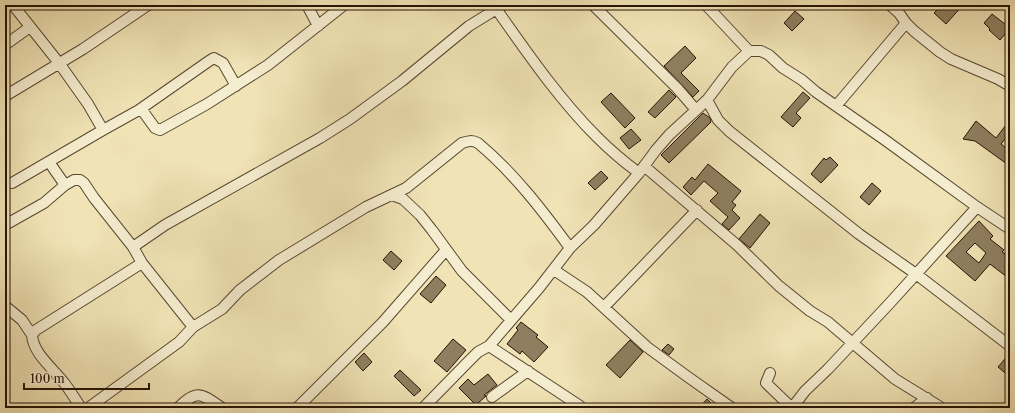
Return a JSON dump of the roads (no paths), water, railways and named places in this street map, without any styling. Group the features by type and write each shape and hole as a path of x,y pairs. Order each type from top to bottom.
{"street":[{"path":"13,5 59,63 88,104 103,130"},
{"path":"5,96 82,49 148,5"},
{"path":"307,5 318,26"},
{"path":"139,110 142,110 155,128 160,130 207,104 268,65 344,5"},
{"path":"593,5 677,88 696,110"},
{"path":"706,5 749,51"},
{"path":"890,5 899,13 906,23 940,52 951,59 998,79 1010,86"},
{"path":"134,247 172,222 320,138 350,119 402,81 469,26 500,8 548,80 584,122 612,151 642,170 697,210 737,244 779,286 810,311 828,322 895,379 942,408"},
{"path":"836,106 906,23"},
{"path":"5,45 30,27"},
{"path":"423,408 466,363 478,352 489,346 554,270 570,248 594,225 642,170 669,135 708,100 732,67 749,51 761,51 769,55 783,68 1010,229"},
{"path":"12,183 139,110 214,58 223,62 236,86"},
{"path":"708,100 718,120 729,131 859,234 916,274 1010,346"},
{"path":"88,408 180,342 194,327 222,309 240,290 279,260 366,207 406,188 462,143 473,141 488,152 512,176 546,215 570,248"},
{"path":"49,162 65,185"},
{"path":"5,224 44,203 65,185 74,180 80,180 84,183 94,198 134,247 142,263 173,303 194,327"},
{"path":"392,195 403,199 420,215 462,271 511,320"},
{"path":"770,373 766,382 792,408 804,391 828,369 977,207"},
{"path":"604,307 697,210"},
{"path":"297,408 383,322 446,250"},
{"path":"32,335 36,330 142,263"},
{"path":"554,270 571,280 604,307 647,347 732,408"},
{"path":"5,306 22,320 32,335 32,342 65,383 81,408"},
{"path":"489,346 580,406"},
{"path":"492,397 528,371"},
{"path":"178,408 195,394 202,394 222,408"},
{"path":"914,408 927,398"},
{"path":"432,400 439,408"}]}
